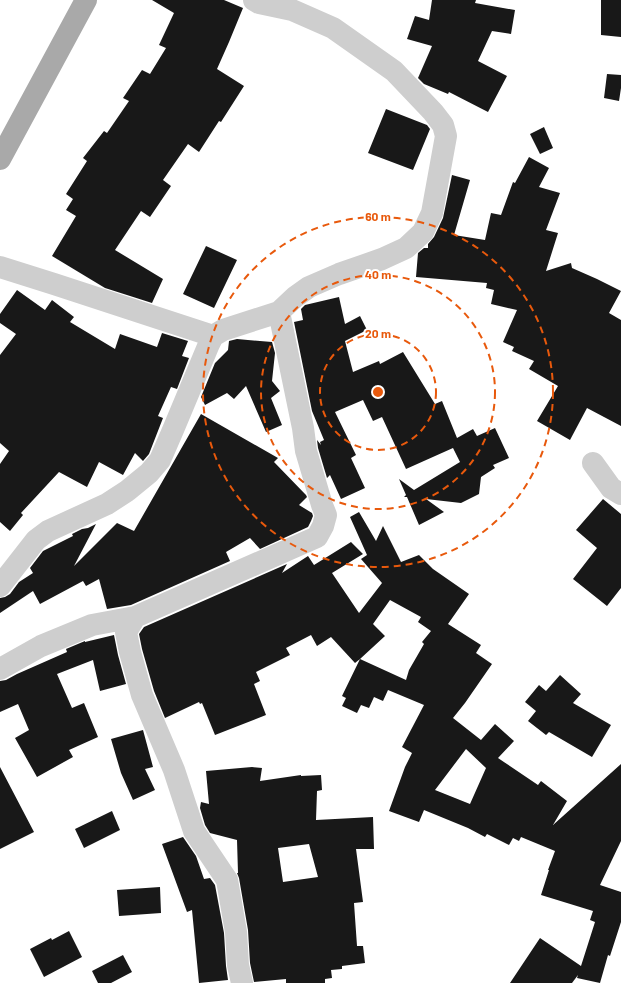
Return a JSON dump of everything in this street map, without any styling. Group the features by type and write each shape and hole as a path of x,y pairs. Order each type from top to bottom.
{"main road":[{"path":"0,160 86,0"}],"street":[{"path":"0,586 36,540 48,531 107,504 127,491 148,473 160,460 213,336 223,330 280,312 295,297 309,287 339,274 382,259 406,248 423,232 432,213 446,136 443,125 433,112 394,71 333,28 292,10 254,0"},
{"path":"0,268 213,336"},
{"path":"0,669 41,646 92,625 135,617 317,537 323,526 326,515 306,451 303,428 280,312"},
{"path":"593,463 611,488 621,494"},
{"path":"135,617 126,632 142,695 174,770 194,831 227,880 236,932 238,965 242,983"}],"building":[{"path":"152,0 224,0 243,8 217,69 244,86 221,122 219,121 199,152 188,144 163,180 171,186 150,217 141,211 115,250 163,279 152,303 105,288 52,256 76,216 66,210 73,199 66,194 87,161 83,158 104,131 107,133 129,101 123,98 142,70 150,74 166,48 159,45 174,13"},
{"path":"432,0 476,0 475,3 515,10 511,34 492,31 478,61 507,76 488,112 449,92 448,94 424,84 418,78 432,46 407,39 415,16 429,20"},
{"path":"601,0 621,0 621,37 601,35"},
{"path":"607,74 621,75 619,101 604,98"},
{"path":"386,109 427,125 430,129 413,170 368,153"},
{"path":"544,127 553,148 540,154 530,134"},
{"path":"529,157 549,168 539,187 560,193 546,230 558,233 546,271 571,263 572,268 621,291 609,313 621,320 621,426 587,408 570,440 537,421 558,386 529,369 534,361 512,351 514,347 503,342 517,310 491,304 494,290 486,288 487,283 416,277 418,253 424,248 428,248 428,244 434,237 443,218 452,175 470,180 454,235 485,240 491,213 501,215 513,182 515,183"},
{"path":"206,246 237,260 214,308 183,294"},
{"path":"17,290 45,310 52,300 74,317 70,322 115,349 120,334 157,347 162,333 188,341 182,356 189,358 177,389 171,387 158,416 163,418 149,454 143,461 135,453 123,475 99,462 87,487 59,472 21,513 23,515 10,531 0,522 0,464 9,451 0,443 0,355 16,334 0,323 0,314"},
{"path":"339,297 345,324 360,316 367,330 345,341 353,372 379,361 380,364 403,352 435,404 442,401 457,438 473,429 477,436 495,428 509,458 493,465 495,468 481,477 479,494 461,503 426,499 444,512 419,525 407,497 404,497 406,495 399,479 414,490 460,462 453,448 406,469 382,417 373,421 363,400 335,412 356,455 351,458 365,488 341,499 330,475 327,478 318,448 317,440 321,445 320,442 324,440 312,411 294,322 303,320 301,309 305,305"},
{"path":"237,339 272,342 275,353 272,381 280,391 271,398 282,425 266,432 246,386 234,399 227,393 205,405 201,397 215,363 228,350 229,341"},
{"path":"201,414 278,458 274,462 307,497 299,505 312,513 313,516 308,527 260,549 250,538 226,552 230,561 131,605 107,609 99,579 86,586 83,581 40,604 33,591 0,613 0,598 10,594 19,582 33,573 30,568 43,551 73,536 72,534 96,524 74,566 117,523 134,531"},
{"path":"603,499 621,514 621,588 607,606 573,579 597,548 576,530"},
{"path":"359,512 376,541 383,526 401,562 419,555 433,569 469,594 448,624 481,645 476,653 492,664 453,718 481,740 495,724 514,741 498,758 538,785 541,781 567,801 553,825 621,764 621,841 600,885 621,892 621,922 610,956 608,955 600,983 577,978 578,975 572,983 510,983 540,938 581,966 595,922 590,920 593,911 541,895 555,851 521,837 519,841 513,838 509,845 487,834 485,837 468,828 424,810 419,822 389,811 405,767 412,753 402,747 424,705 388,690 383,701 374,697 369,708 361,705 357,713 342,706 346,698 342,696 360,659 355,663 331,637 317,646 311,635 286,648 290,655 256,672 260,681 254,684 266,715 215,735 202,703 200,704 199,702 165,718 154,691 142,649 139,634 144,627 287,564 282,573 308,556 314,565 351,542 363,554 332,573 359,613 382,583 361,559 367,555 350,517","holes":["390,600 421,617 418,622 431,631 422,642 424,644 409,670 406,680 360,659 385,636 373,624","466,749 486,768 470,804 435,790"]},
{"path":"114,635 126,684 100,691 93,660 57,674 72,708 84,703 98,737 69,750 73,757 37,777 15,738 29,730 18,704 0,712 0,681 6,680 67,652 66,649 85,641"},
{"path":"560,675 581,694 573,703 611,725 592,757 549,732 546,735 528,721 536,711 525,702 539,685 546,691"},
{"path":"143,730 153,767 145,769 155,790 133,800 121,773 111,739"},
{"path":"0,767 34,832 0,849"},
{"path":"252,767 262,768 260,781 301,775 321,775 322,790 317,791 316,820 373,817 374,849 356,849 363,902 354,903 357,946 363,946 365,963 342,966 342,969 331,970 332,978 325,979 325,983 286,983 286,979 254,982 250,963 248,930 237,873 237,840 210,833 205,825 200,808 201,802 209,804 206,771","holes":["309,844 318,877 283,882 278,848"]},
{"path":"112,811 120,830 84,848 75,829"},
{"path":"183,837 196,856 204,879 210,878 215,885 224,933 228,980 199,983 192,910 187,912 162,844"},
{"path":"160,887 161,913 119,916 117,890"},
{"path":"69,931 82,957 44,977 30,949"},
{"path":"123,955 132,972 111,983 98,983 92,971"}]}
